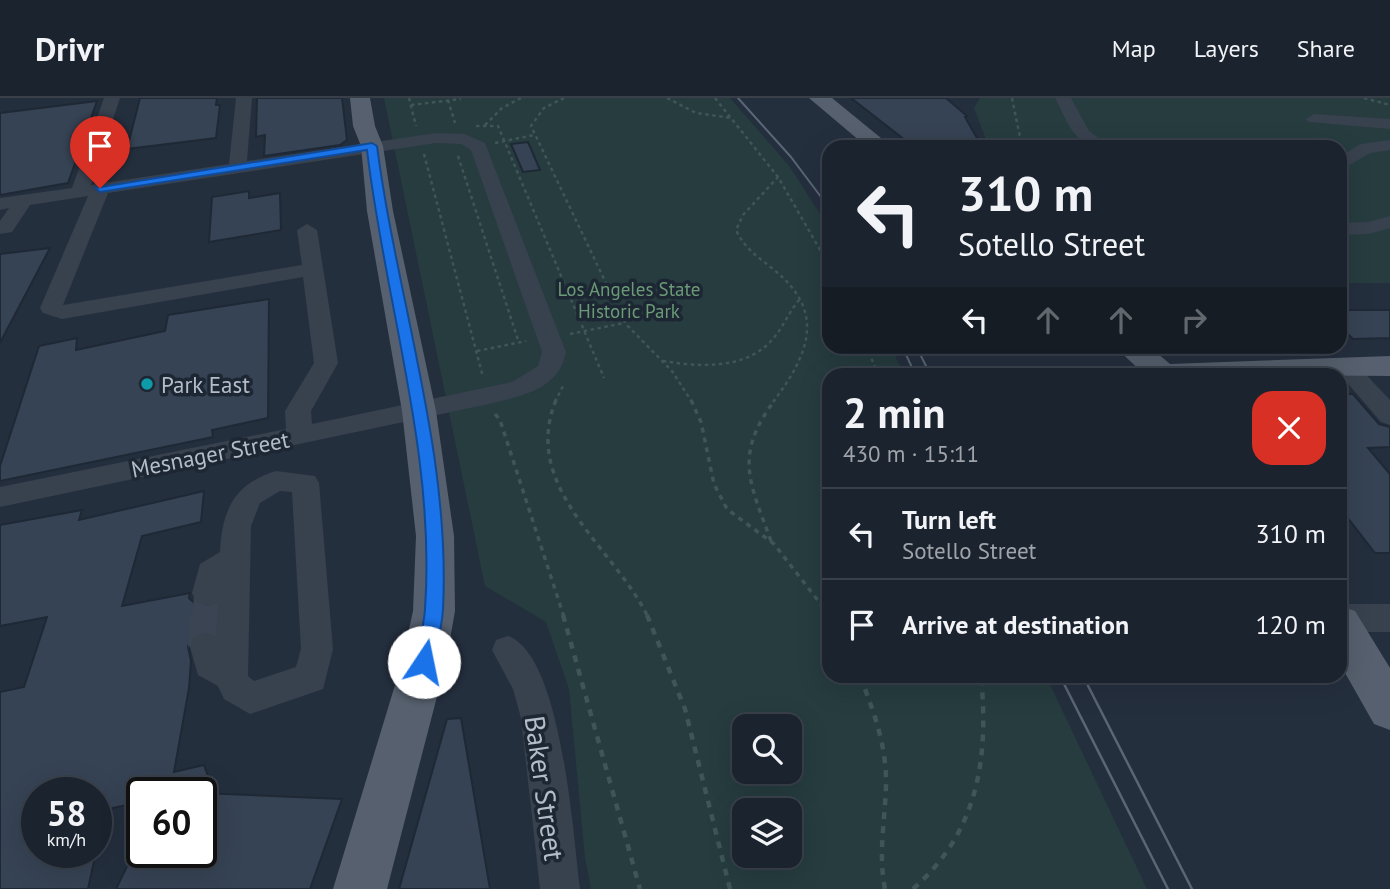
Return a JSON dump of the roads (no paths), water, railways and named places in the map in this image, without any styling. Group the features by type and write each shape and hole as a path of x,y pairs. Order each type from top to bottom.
{"main road":[{"path":"359,98 364,126 372,146 380,211 419,411 432,498 434,611 407,729 360,889"},
{"path":"819,98 872,140"},
{"path":"1139,354 1156,368"},
{"path":"1320,368 1390,366"},
{"path":"1347,636 1390,709"}],"street":[{"path":"112,98 91,195 51,308 62,312 312,269"},
{"path":"238,167 244,98"},
{"path":"1063,98 1082,134 1091,140"},
{"path":"1314,119 1390,124"},
{"name":"Mesnager Street","path":"0,497 419,411 527,385 540,378 554,361 550,337 479,148 473,141 457,144 372,146"},
{"path":"1347,160 1366,148 1390,145"},
{"path":"91,195 238,167 372,146"},
{"path":"0,204 91,195 192,191"},
{"path":"0,228 5,228 24,200"},
{"path":"1347,229 1369,228 1390,222"},
{"path":"276,481 298,411 326,363 306,230"},
{"path":"1347,368 1390,416"},
{"path":"276,481 305,483 317,649 311,678 250,698 236,688 231,676 236,526 249,496 276,481"},
{"path":"208,593 211,573 233,559"},
{"path":"1347,618 1390,618"},
{"path":"206,648 210,665 231,676"},
{"name":"Baker Street","path":"509,650 529,685 539,718 560,889"}],"tunnel":[{"path":"207,617 208,593"},
{"path":"206,647 207,615"}],"tram line":[{"path":"738,98 791,157 822,198"},
{"path":"906,354 912,368"},
{"path":"920,354 927,368"},
{"path":"1064,683 1168,889"},
{"path":"1087,683 1192,889"}],"place":[{"name":"Park East","path":"147,384"}],"park label":[{"name":"Los Angeles State Historic Park","path":"629,300"}]}
